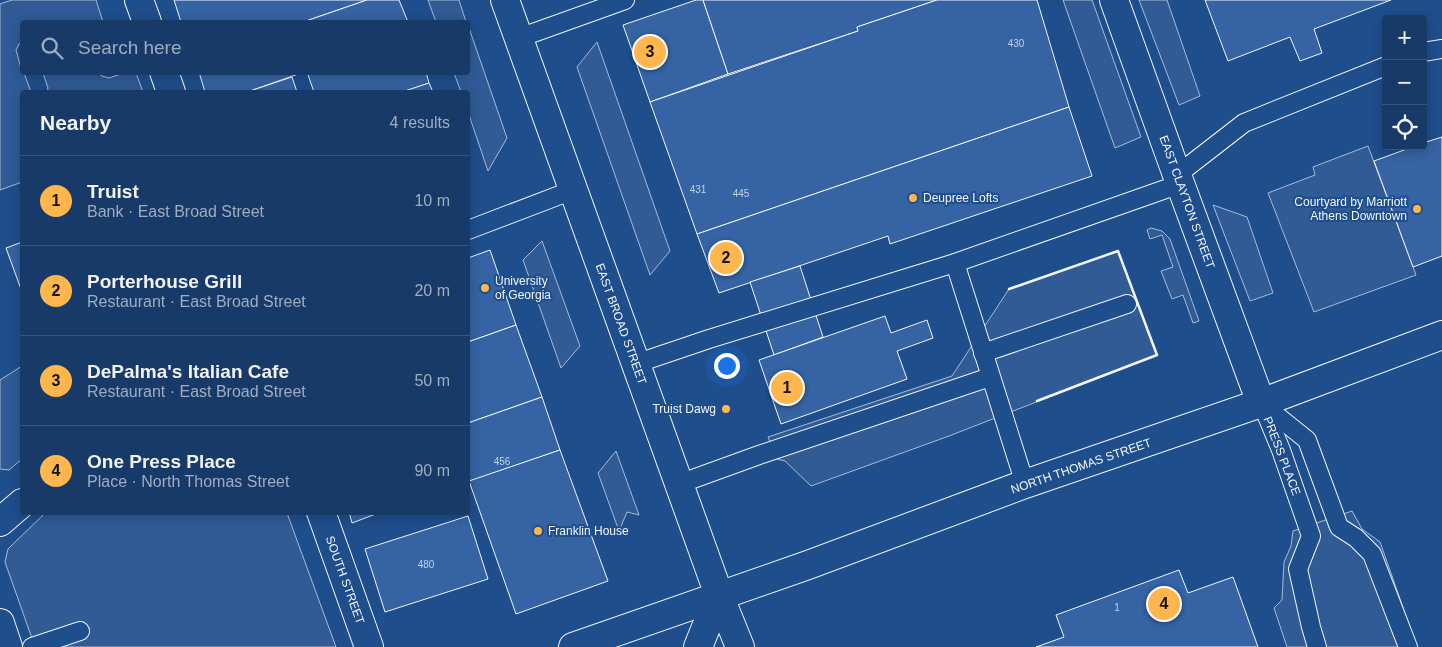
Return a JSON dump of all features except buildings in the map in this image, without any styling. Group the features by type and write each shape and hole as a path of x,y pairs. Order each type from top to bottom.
{"main road":[{"path":"139,0 146,20"},
{"name":"EAST BROAD STREET","path":"505,0 719,596 740,647"},
{"name":"EAST CLAYTON STREET","path":"1114,0 1261,403"},
{"path":"165,75 170,90"},
{"name":"NORTH THOMAS STREET","path":"573,647 808,565 1025,484 1261,403 1442,335"},
{"path":"0,522 20,505"},
{"name":"SOUTH STREET","path":"322,515 369,647"},
{"path":"698,647 719,596"},
{"path":"0,623 8,647"}],"lane":[{"path":"519,38 625,0"},
{"path":"1427,51 1442,49"},
{"path":"635,364 955,263 1178,179 1244,123 1382,68"},
{"path":"470,229 572,190"},
{"path":"955,263 1025,484"},
{"path":"983,353 1127,304"},
{"path":"679,484 990,377"},
{"name":"PRESS PLACE","path":"1261,403 1307,440 1339,526"},
{"name":"PRESS PLACE","path":"1261,403 1281,450 1311,536"},
{"path":"1317,647 1298,569 1311,536 1339,526 1356,538 1372,554 1408,647"},
{"path":"32,647 80,631"}],"shaded area":[{"path":"12,0 96,0 102,20 20,20 20,43 16,50 20,65 20,75 25,75 30,90 20,90 20,183 0,190 0,4"},
{"path":"428,0 459,0 465,20 435,20"},
{"path":"1063,0 1092,0 1141,137 1115,148"},
{"path":"1139,0 1167,0 1200,96 1179,105"},
{"path":"470,31 507,138 488,171 470,118 470,90 460,90 455,75 470,75"},
{"path":"597,42 670,251 650,275 577,67"},
{"path":"44,75 101,75 109,78 118,75 137,75 142,90 48,90"},
{"path":"1368,146 1416,275 1314,312 1268,193 1315,175 1313,167"},
{"path":"1213,205 1247,217 1273,293 1250,301"},
{"path":"1151,228 1162,231 1170,239 1199,321 1193,323 1183,295 1172,299 1161,271 1173,267 1162,235 1150,239 1147,230"},
{"path":"542,241 580,346 561,368 523,260"},
{"path":"1118,251 1157,355 949,436 811,486 785,461 777,459 768,437 952,376 1009,289"},
{"path":"20,367 20,461 9,470 0,469 0,380"},
{"path":"616,451 639,515 627,512 619,531 598,473"},
{"path":"1352,511 1362,529 1380,542 1417,647 1287,647 1274,608 1282,600 1284,562 1291,546 1293,531"},
{"path":"43,515 288,515 336,647 35,647 5,562 8,549"}],"wall":[{"path":"1009,289 1118,251 1157,355 1037,401"}],"place":[{"name":"DePalma's Italian Cafe","path":"650,52"},
{"name":"Deupree Lofts","path":"913,198"},
{"name":"Courtyard by Marriott Athens Downtown","path":"1417,209"},
{"name":"Porterhouse Grill","path":"726,258"},
{"name":"University of Georgia","path":"485,288"},
{"name":"Truist","path":"787,388"},
{"name":"Truist Dawg","path":"726,409"},
{"name":"Franklin House","path":"538,531"},
{"name":"One Press Place","path":"1164,604"}]}
